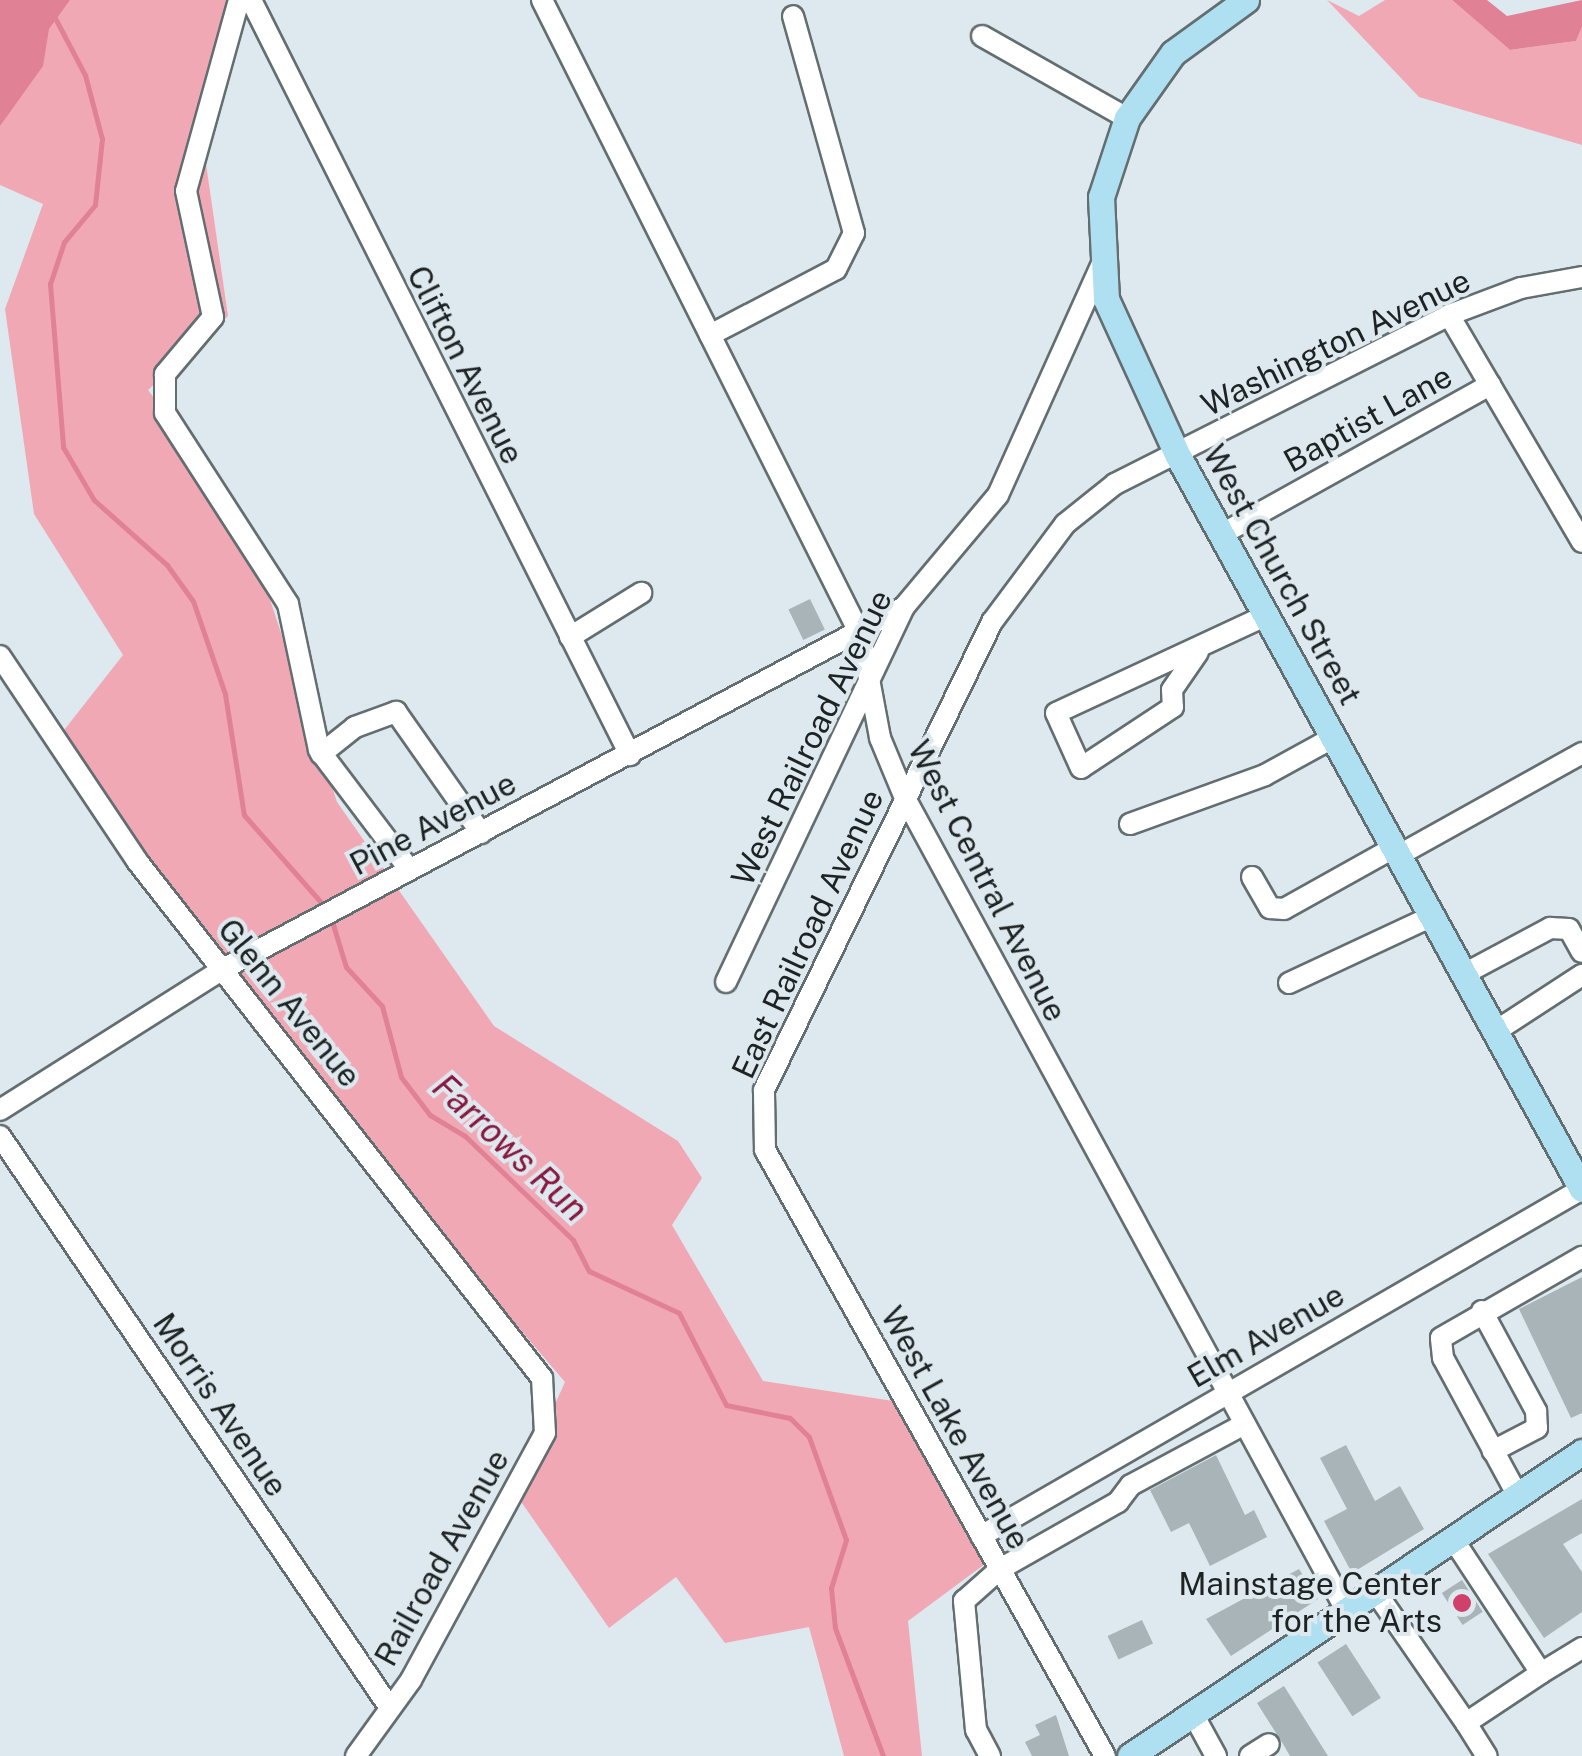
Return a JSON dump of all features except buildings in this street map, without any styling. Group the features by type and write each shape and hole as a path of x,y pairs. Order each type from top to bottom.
{"main road":[{"name":"West Church Street","path":"1246,0 1172,53 1127,118 1102,196 1102,264 1120,342 1178,456 1582,1189"},
{"path":"1130,1756 1582,1452"}],"street":[{"path":"239,0 186,191 213,317 165,374 163,401 181,444 255,541 288,604 321,754 409,869"},
{"name":"Clifton Avenue","path":"251,0 630,755"},
{"name":"West Central Avenue","path":"542,0 861,636 868,683 905,798 1346,1610"},
{"path":"710,335 836,269 854,232 793,16"},
{"path":"982,36 1127,118"},
{"name":"West Railroad Avenue","path":"726,982 904,608 998,495 1102,264"},
{"name":"Washington Avenue","path":"1178,456 1448,314 1521,288 1582,277"},
{"path":"1448,314 1582,542"},
{"name":"Baptist Lane","path":"1222,534 1490,386"},
{"name":"East Railroad Avenue","path":"762,1126 779,1054 992,622 1030,566 1115,484 1178,456"},
{"path":"570,637 641,592"},
{"name":"Pine Avenue","path":"0,1110 224,969 861,636 904,608"},
{"path":"1198,652 1172,690 1174,708 1081,768 1056,712 1158,662 1198,652 1267,616"},
{"name":"Glenn Avenue","path":"0,656 138,861 542,1378"},
{"path":"321,754 355,727 396,712 481,833"},
{"path":"1130,824 1266,775 1334,737"},
{"path":"1252,877 1270,908 1284,909 1582,753"},
{"path":"1288,983 1432,916"},
{"path":"1464,974 1550,928 1569,929 1582,952"},
{"path":"1496,1032 1582,974"},
{"name":"West Lake Avenue","path":"762,1126 765,1150 1105,1756"},
{"name":"Morris Avenue","path":"0,1136 390,1708"},
{"name":"Elm Avenue","path":"981,1536 1582,1189"},
{"path":"1518,1496 1439,1348 1444,1332 1582,1256"},
{"path":"1482,1311 1536,1411 1536,1428 1493,1451"},
{"name":"Railroad Avenue","path":"356,1756 390,1708 545,1433 542,1378"},
{"path":"990,1756 976,1730 961,1631 964,1601 1000,1570 1118,1502 1131,1484 1243,1426"},
{"path":"1116,1458 1131,1484"},
{"path":"1454,1540 1541,1673"},
{"path":"1376,1591 1486,1756"},
{"path":"1466,1723 1582,1648"},
{"path":"1192,1714 1216,1756"},
{"path":"1250,1756 1269,1744"}],"shaded area":[{"path":"0,0 231,0 203,143 228,316 148,390 241,512 337,802 494,1026 678,1141 702,1178 672,1225 763,1381 906,1403 989,1561 908,1621 922,1756 844,1756 809,1627 725,1643 676,1577 609,1628 515,1493 565,1382 234,994 61,734 123,655 34,514 5,309 43,204 0,185"},
{"path":"0,0 70,0 49,29 43,66 0,126"},
{"path":"1327,0 1359,16 1385,0 1452,0 1510,50 1576,41 1582,27 1582,145 1419,97"},
{"path":"1452,0 1487,0 1507,16 1582,0 1582,27 1576,41 1510,50"}],"waterway":[{"name":"Farrows Run","path":"54,16 85,75 102,139 95,205 64,242 50,284 63,447 94,500 167,565 193,601 225,694 244,815 326,908"},
{"name":"Farrows Run","path":"331,918 346,967 382,1006 401,1077 430,1115 465,1136 573,1240 589,1271 679,1313 726,1405 790,1418 809,1437 846,1540 831,1588 835,1628 883,1756"}],"place":[{"name":"Mainstage Center for the Arts","path":"1462,1603"}]}
